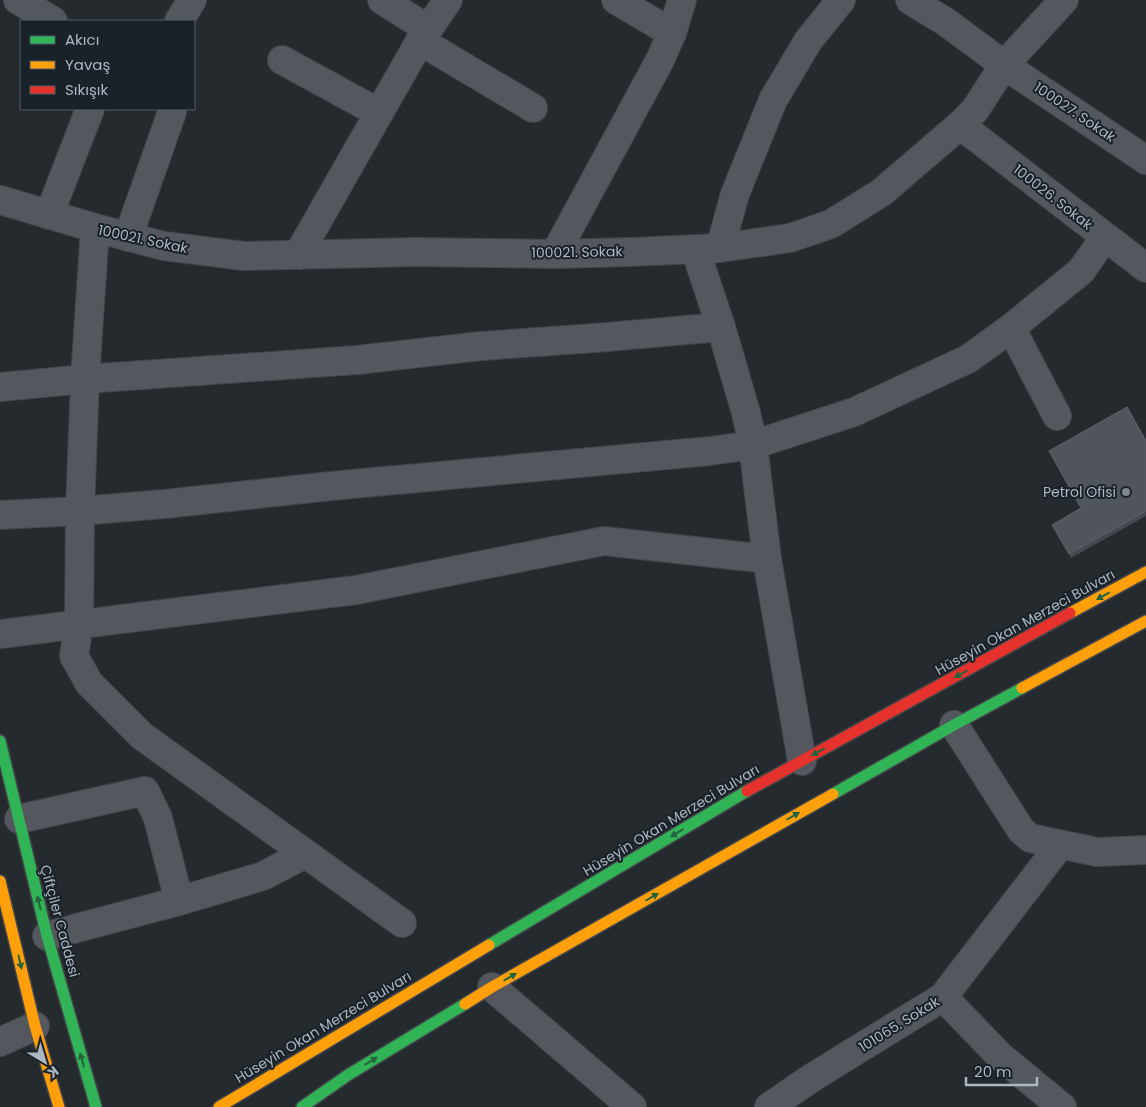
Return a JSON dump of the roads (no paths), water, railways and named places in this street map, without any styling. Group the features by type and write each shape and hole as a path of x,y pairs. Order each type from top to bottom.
{"main road":[{"name":"Hüseyin Okan Merzeci Bulvarı","path":"219,1107 736,797 1146,572"},
{"path":"302,1107 348,1076 492,987 954,725 1146,621"},
{"name":"Çiftçiler Caddesi","path":"0,741 47,936 96,1107"},
{"path":"0,881 3,910 59,1107"},
{"path":"310,1107 348,1076"}],"street":[{"path":"18,0 51,20"},
{"path":"181,20 192,0"},
{"path":"382,0 424,35 533,108"},
{"path":"298,255 424,35 448,0"},
{"path":"616,0 672,32"},
{"path":"555,254 660,60 672,32 682,0"},
{"path":"802,761 768,559 753,445 746,413 721,327 707,248 735,194 773,100 808,41 840,0"},
{"name":"100027. Sokak","path":"910,0 946,22 1004,65 1146,160"},
{"name":"100021. Sokak","path":"0,200 164,246 244,256 415,252 555,254 707,248 790,238 831,224 882,192 960,125 974,110 1004,65 1064,0"},
{"path":"282,60 379,113"},
{"path":"49,215 90,110"},
{"path":"128,237 172,110"},
{"name":"100026. Sokak","path":"960,125 1146,268"},
{"path":"95,228 85,379 80,511 79,624 74,656 89,682 142,736 402,923"},
{"path":"0,515 165,504 361,483 710,451 753,445 854,412 968,359 1011,328 1081,271 1105,237"},
{"path":"0,387 85,379 356,360 481,346 721,327"},
{"path":"1011,328 1057,416"},
{"path":"0,634 356,590 604,541 768,559"},
{"path":"954,725 1021,830 1030,838 1097,852 1146,850"},
{"path":"19,819 145,791 158,818 179,901"},
{"name":"101065. Sokak","path":"769,1107 943,997 1060,845"},
{"path":"47,936 179,901 263,876 305,854"},
{"path":"492,987 632,1107"},
{"path":"943,997 1000,1056 1057,1106"},
{"path":"0,1042 35,1026"}],"place":[{"name":"Petrol Ofisi","path":"1126,492"}]}
